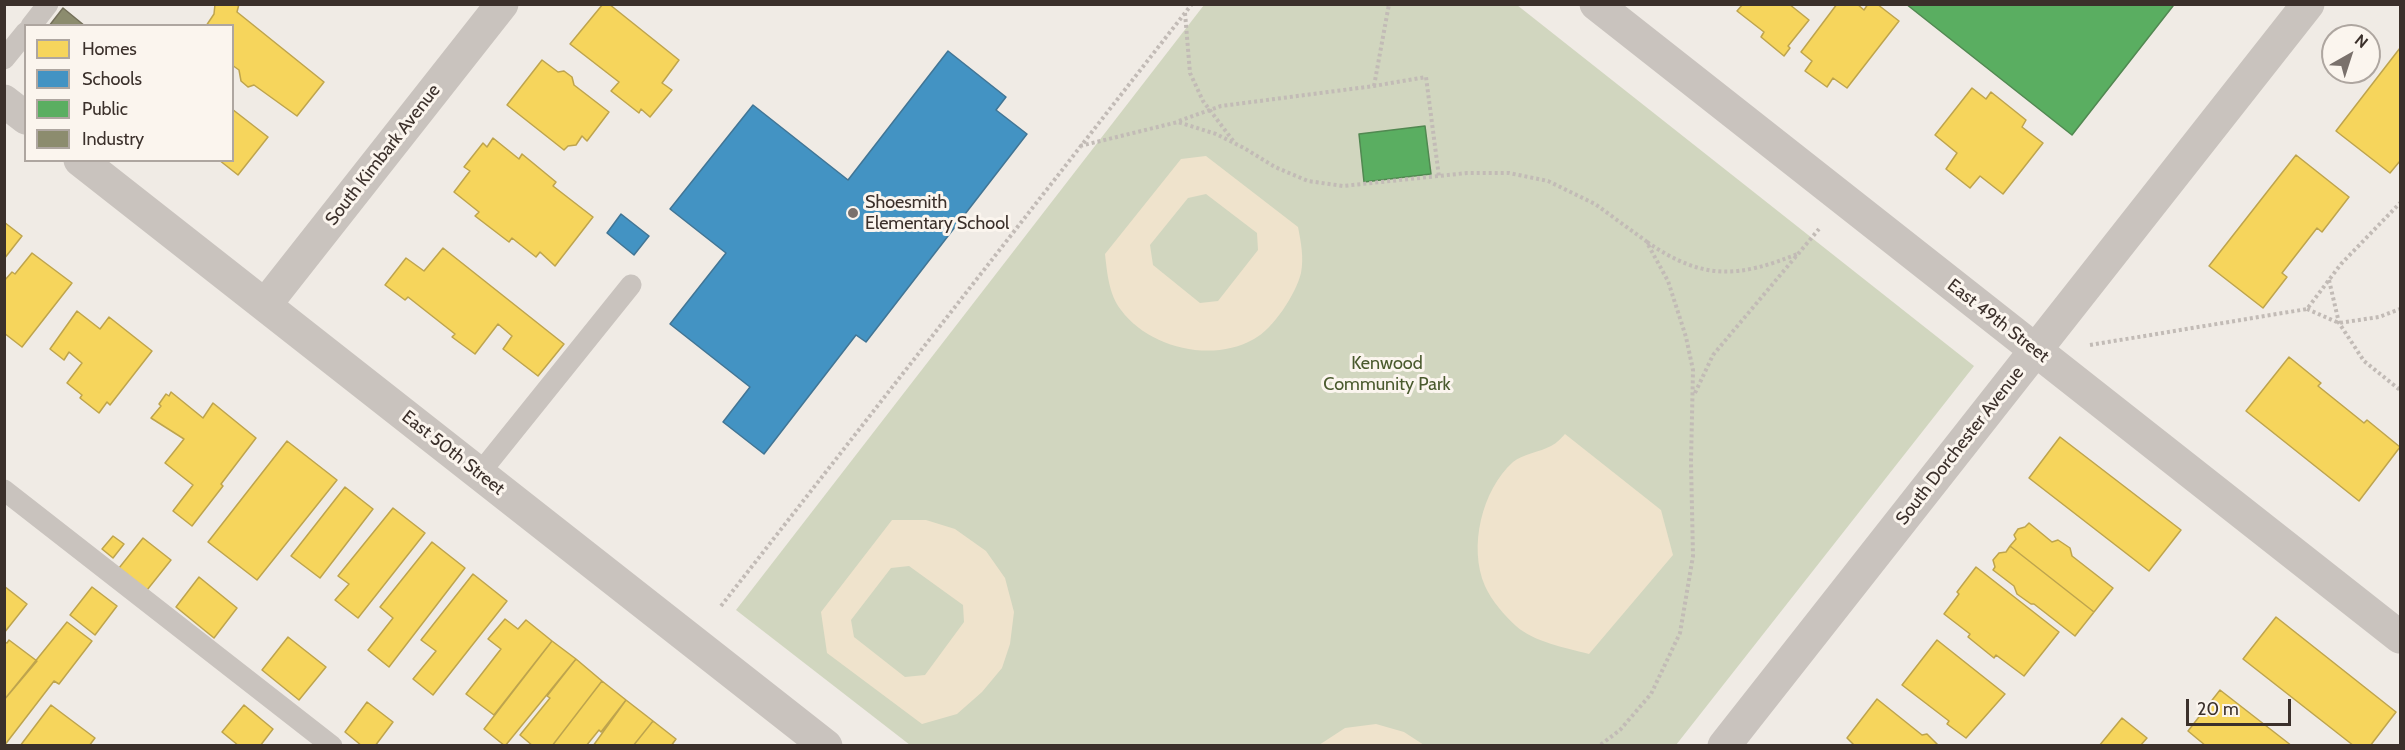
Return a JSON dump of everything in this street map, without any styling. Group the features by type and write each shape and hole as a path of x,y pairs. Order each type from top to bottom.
{"street":[{"name":"South Kimbark Avenue","path":"265,305 502,4"},
{"name":"East 49th Street","path":"1596,4 2400,637"},
{"name":"South Dorchester Avenue","path":"1724,746 2308,4"},
{"path":"4,101 24,116"},
{"name":"East 50th Street","path":"83,162 826,746"}],"lane":[{"path":"33,24 48,4"},
{"path":"4,59 24,34"},
{"path":"480,474 631,285"},
{"path":"4,490 332,746"}],"path":[{"path":"721,606 1191,4"},
{"path":"1374,86 1389,4"},
{"path":"1185,12 1190,73 1209,109 1236,144"},
{"path":"1080,146 1178,122 1209,109 1426,77 1439,177"},
{"path":"1178,122 1216,134 1275,167 1308,181 1343,186 1467,173 1509,173 1548,181 1595,204 1670,258 1711,271 1733,272 1765,267 1801,253"},
{"path":"2307,309 2341,264 2400,203"},
{"path":"1694,394 1713,355 1819,229"},
{"path":"1599,746 1620,730 1651,694 1680,633 1693,556 1691,462 1694,394 1691,359 1668,281 1646,241"},
{"path":"2329,280 2339,322 2364,361 2400,390"},
{"path":"2090,345 2307,309 2339,322 2379,317 2400,309"}],"green space":[{"name":"Kenwood Community Park","path":"1204,5 1517,5 1974,366 1676,745 910,745 736,610"}],"sand":[{"path":"1206,156 1298,227 1302,262 1301,273 1294,291 1283,310 1269,327 1254,339 1237,346 1219,350 1201,350 1182,348 1164,342 1133,323 1117,304 1111,290 1105,254 1181,159","holes":["1206,194 1257,233 1258,250 1218,301 1200,303 1153,265 1150,245 1188,198"]},
{"path":"1565,434 1661,510 1673,555 1589,654 1541,640 1523,632 1507,618 1485,586 1478,554 1478,537 1486,503 1502,474 1517,459 1551,446"},
{"path":"892,520 926,520 955,529 986,551 1005,578 1014,612 1010,644 1002,668 982,692 957,714 922,724 827,653 821,612","holes":["909,566 963,605 964,622 925,675 905,677 854,637 851,620 891,568"]},
{"path":"1376,724 1404,732 1424,745 1319,745 1345,728"}],"building: Homes":[{"path":"215,4 239,4 237,12 324,82 297,116 254,85 248,87 241,81 239,70 234,66 234,24 207,24 214,14"},
{"path":"603,4 609,4 679,60 662,83 672,90 650,117 641,109 639,113 611,91 619,82 570,44"},
{"path":"1743,4 1789,4 1809,20 1788,46 1790,48 1784,56 1761,37 1764,32 1737,11"},
{"path":"1837,4 1857,4 1864,10 1868,4 1877,4 1899,21 1847,88 1833,78 1827,87 1805,71 1812,61 1801,52"},
{"path":"2400,48 2400,161 2390,173 2336,131 2372,84 2381,84 2381,73"},
{"path":"542,60 558,72 564,71 572,77 574,85 609,112 587,141 582,136 576,145 568,146 564,150 507,105"},
{"path":"1972,88 1986,99 1991,92 2026,120 2022,127 2043,143 2003,194 1980,176 1970,188 1946,169 1957,153 1935,135"},
{"path":"234,111 268,137 238,175 222,162 234,162"},
{"path":"493,138 519,159 522,154 556,182 553,186 593,217 555,266 540,252 536,257 512,238 509,242 475,216 479,212 454,192 470,171 464,167 483,143 487,147"},
{"path":"2296,155 2349,197 2322,232 2317,228 2282,273 2287,277 2263,308 2209,266"},
{"path":"4,222 22,236 4,259"},
{"path":"443,248 564,344 538,376 503,349 512,336 498,324 475,354 452,337 455,334 408,297 405,300 385,285 406,258 424,271"},
{"path":"32,253 72,283 22,347 4,333 4,281 12,272 15,274"},
{"path":"77,311 100,329 109,317 152,351 110,405 107,402 99,413 80,398 82,395 67,383 82,363 69,352 64,360 50,349"},
{"path":"2289,357 2321,383 2318,386 2364,423 2367,420 2400,447 2359,501 2246,411"},
{"path":"171,392 203,418 213,403 256,438 192,526 173,511 193,485 165,463 184,439 151,418 161,406 159,404 166,394 169,396"},
{"path":"2060,437 2181,530 2149,571 2029,478"},
{"path":"287,441 337,480 257,580 208,542"},
{"path":"345,487 373,509 320,578 291,556"},
{"path":"393,508 425,533 358,618 335,600 349,584 338,576"},
{"path":"2029,523 2052,542 2058,540 2070,548 2072,556 2113,588 2094,612 2010,546 2016,539 2014,535 2018,529"},
{"path":"113,536 124,544 113,558 102,549"},
{"path":"143,538 171,560 147,590 119,568"},
{"path":"432,542 465,568 389,667 368,650 393,618 380,607"},
{"path":"2010,546 2094,612 2075,636 2034,604 2017,594 2014,586 1993,570 1995,567 1993,560 1999,553 2006,552"},
{"path":"1976,567 2059,632 2024,676 1996,655 1994,658 1968,637 1970,634 1944,614"},
{"path":"473,574 507,601 433,695 413,679 436,651 421,640"},
{"path":"199,577 237,608 214,638 176,607"},
{"path":"4,586 27,604 4,633"},
{"path":"92,587 117,606 95,635 70,615"},
{"path":"2276,617 2396,712 2370,746 2354,746 2243,659"},
{"path":"505,619 518,629 526,620 552,641 494,715 466,694 501,649 488,639"},
{"path":"67,622 92,641 59,684 54,681 4,746 4,700"},
{"path":"288,637 326,667 299,700 262,670"},
{"path":"9,640 37,661 4,700 4,642 7,643"},
{"path":"1937,640 2005,694 1966,738 1947,724 1949,721 1902,685"},
{"path":"552,641 576,659 505,746 484,729"},
{"path":"576,659 602,681 552,746 533,746 520,735 550,698 547,696"},
{"path":"602,681 626,700 601,732 599,730 586,746 552,746"},
{"path":"2220,690 2292,746 2206,746 2188,731"},
{"path":"1877,699 1922,735 1927,734 1939,746 1855,746 1847,738"},
{"path":"626,700 653,721 633,746 593,746"},
{"path":"367,702 393,722 375,746 362,746 345,732"},
{"path":"51,705 95,738 89,746 20,746"},
{"path":"244,705 273,729 260,746 239,746 222,732"},
{"path":"2122,718 2147,738 2140,746 2099,746"},
{"path":"653,721 676,739 671,746 633,746"}],"building: Schools":[{"path":"948,51 1006,97 996,110 1027,134 866,342 856,335 764,454 723,422 750,387 670,324 726,253 670,209 753,105 848,180"},
{"path":"621,214 649,236 634,255 607,233"}],"building: Public":[{"path":"1906,4 2172,4 2173,6 2072,135"},
{"path":"1425,126 1431,174 1364,182 1359,134"}],"building: Industry":[{"path":"63,8 83,24 51,24"}],"place":[{"name":"Shoesmith Elementary School","path":"853,213"}]}
